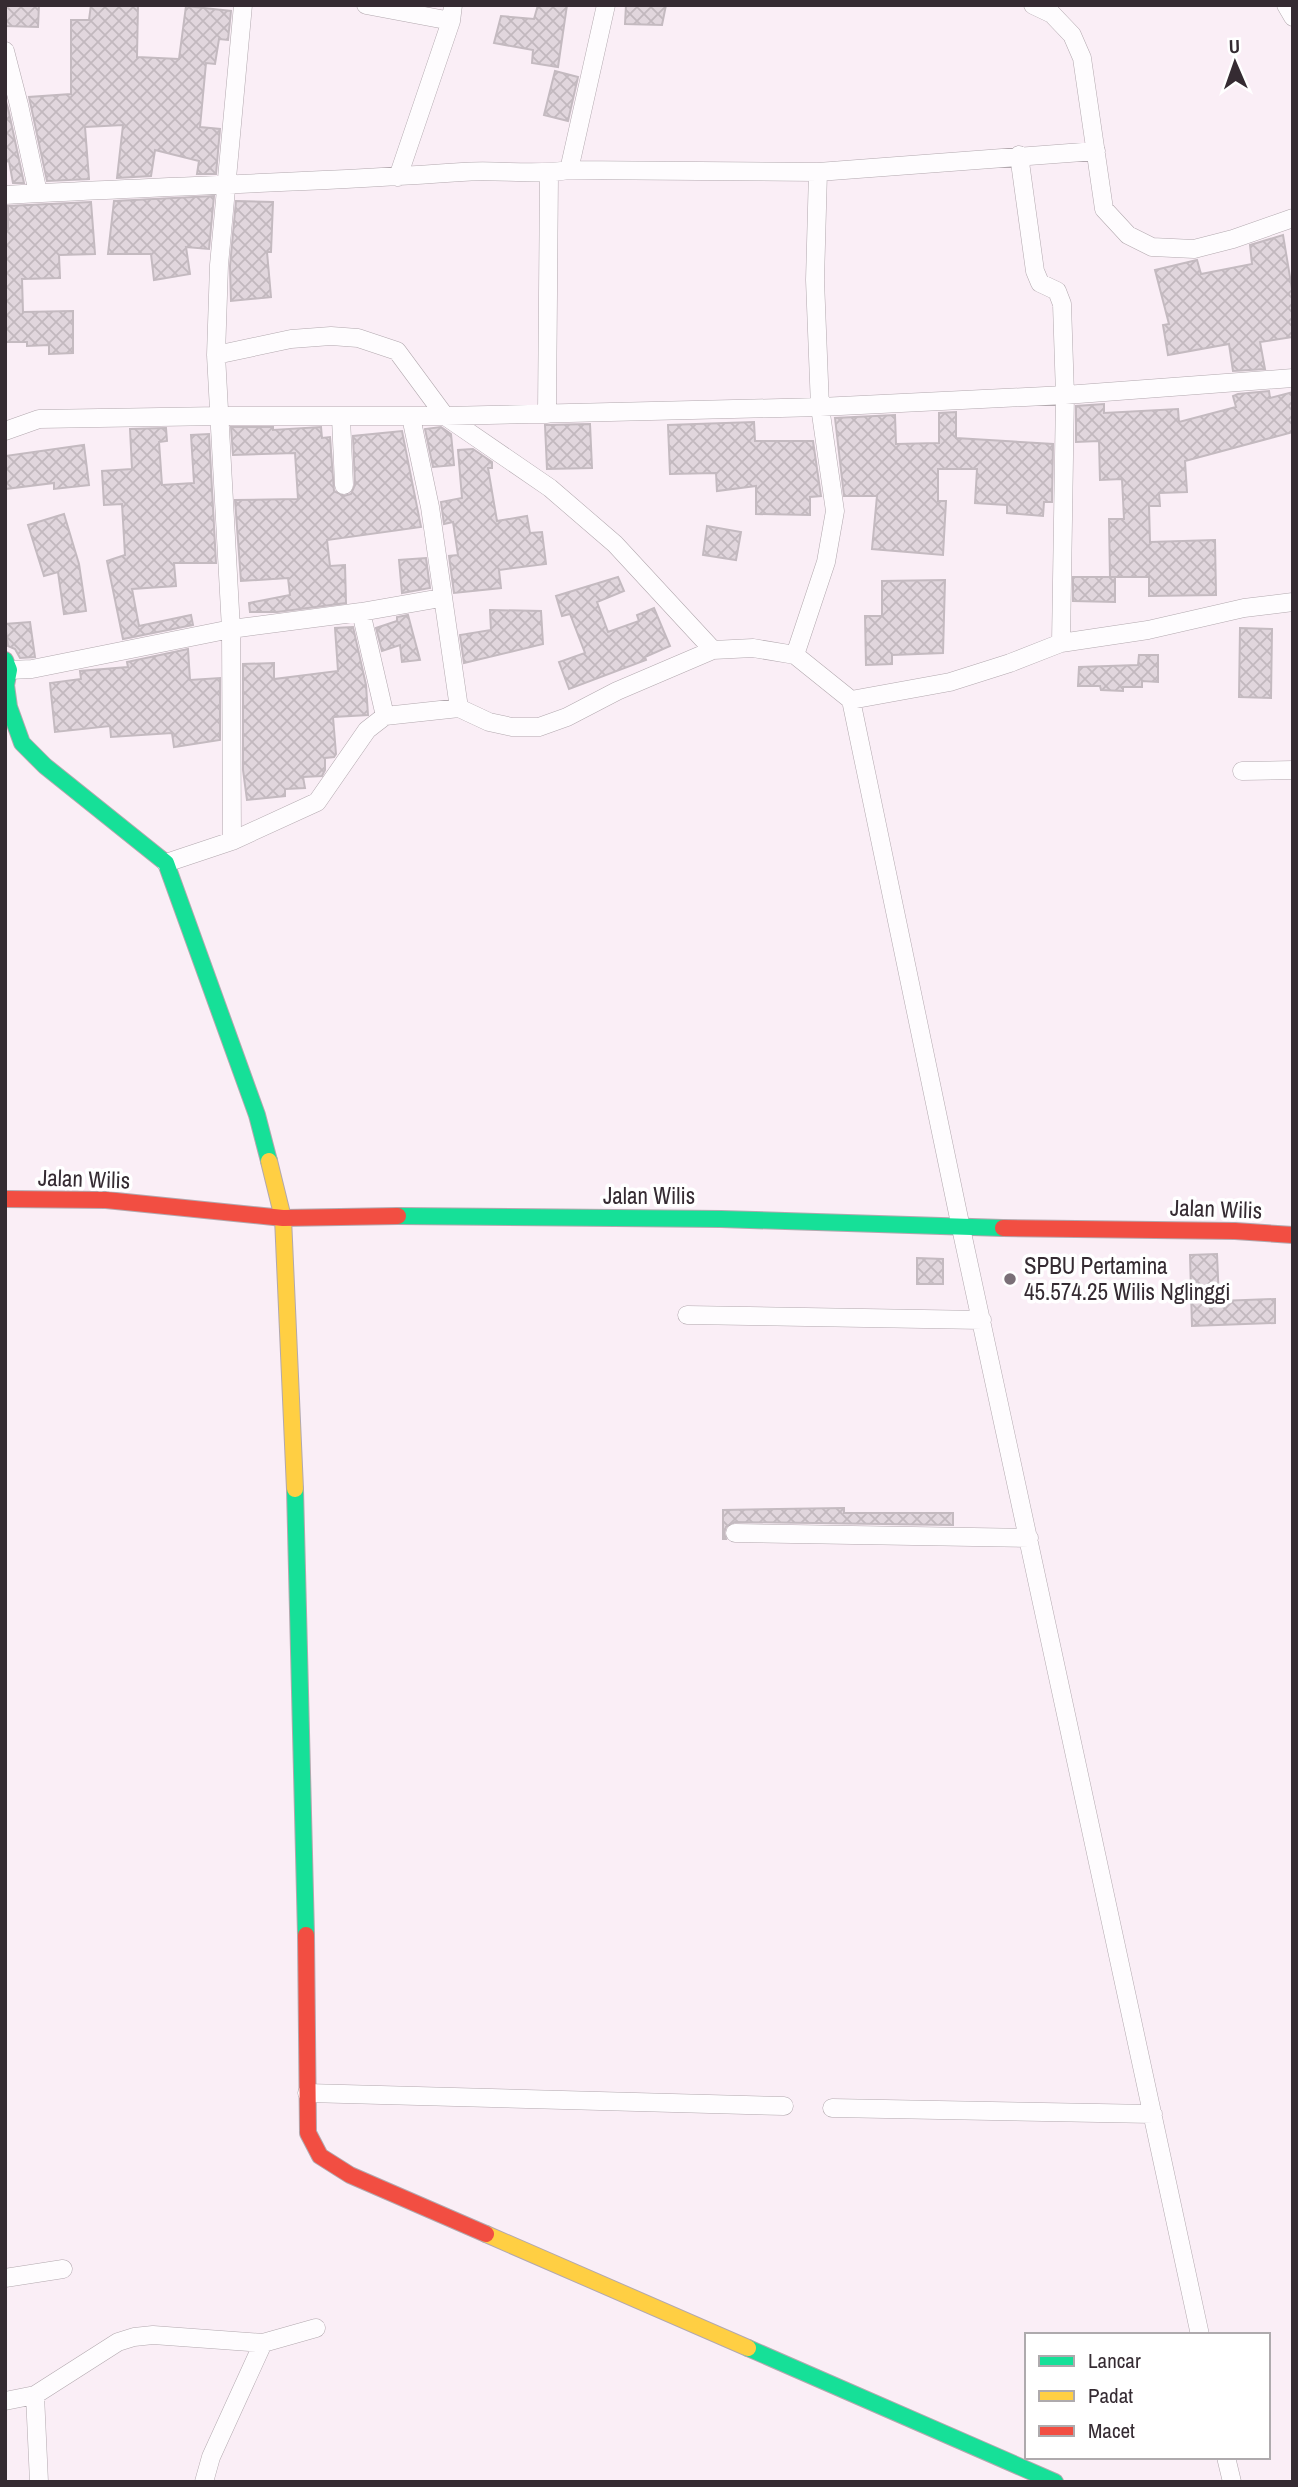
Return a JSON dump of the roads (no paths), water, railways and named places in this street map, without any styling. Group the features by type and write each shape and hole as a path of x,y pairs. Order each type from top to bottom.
{"street":[{"path":"232,841 232,629 216,355 219,265 243,5"},
{"path":"366,5 452,13 398,177"},
{"path":"569,170 606,5"},
{"path":"1033,5 1052,14 1072,34 1082,58 1104,209 1128,235 1152,247 1194,248 1233,239 1293,218"},
{"path":"1286,5 1293,17"},
{"path":"5,51 38,193"},
{"path":"5,195 481,171 549,174 569,170 818,172 1096,151"},
{"path":"1019,155 1035,271 1040,283 1057,290 1062,304 1065,396 1061,643"},
{"path":"795,655 826,562 835,511 820,407 814,280 818,172"},
{"path":"547,414 549,174"},
{"path":"216,355 291,339 331,337 358,338 397,351 445,416 550,488 606,536 713,650"},
{"path":"5,431 39,419 220,416 341,418 820,407 1065,396 1293,378"},
{"path":"411,416 430,507 441,598 459,708"},
{"path":"341,418 344,485"},
{"path":"441,598 361,612 232,629 32,669 7,665 9,707 17,732 30,753 166,863 257,1115 283,1218 295,1505 307,1963 308,2133 320,2156 350,2175 1055,2482"},
{"path":"851,700 950,682 1061,643 1148,630 1244,608 1293,602"},
{"path":"361,612 385,716"},
{"path":"166,863 232,841 317,802 367,730 385,716 459,708 489,722 512,727 539,727 567,717 618,691 713,650 753,648 795,655 851,700 961,1228 1200,2333"},
{"path":"1242,771 1293,770"},
{"name":"Jalan Wilis","path":"12,1199 106,1200 283,1218 458,1215 722,1219 961,1228 1236,1231 1293,1235"},
{"path":"687,1315 982,1320"},
{"path":"735,1533 1029,1538"},
{"path":"307,2093 784,2106"},
{"path":"832,2108 1153,2114"},
{"path":"5,2278 63,2269"},
{"path":"5,2402 35,2395 118,2342 134,2337 153,2335 263,2343 316,2328"},
{"path":"204,2482 211,2457 263,2343"},
{"path":"35,2395 39,2482"},
{"path":"1226,2459 1232,2482"}],"place":[{"name":"SPBU Pertamina 45.574.25 Wilis Nglinggi","path":"1010,1279"}]}
